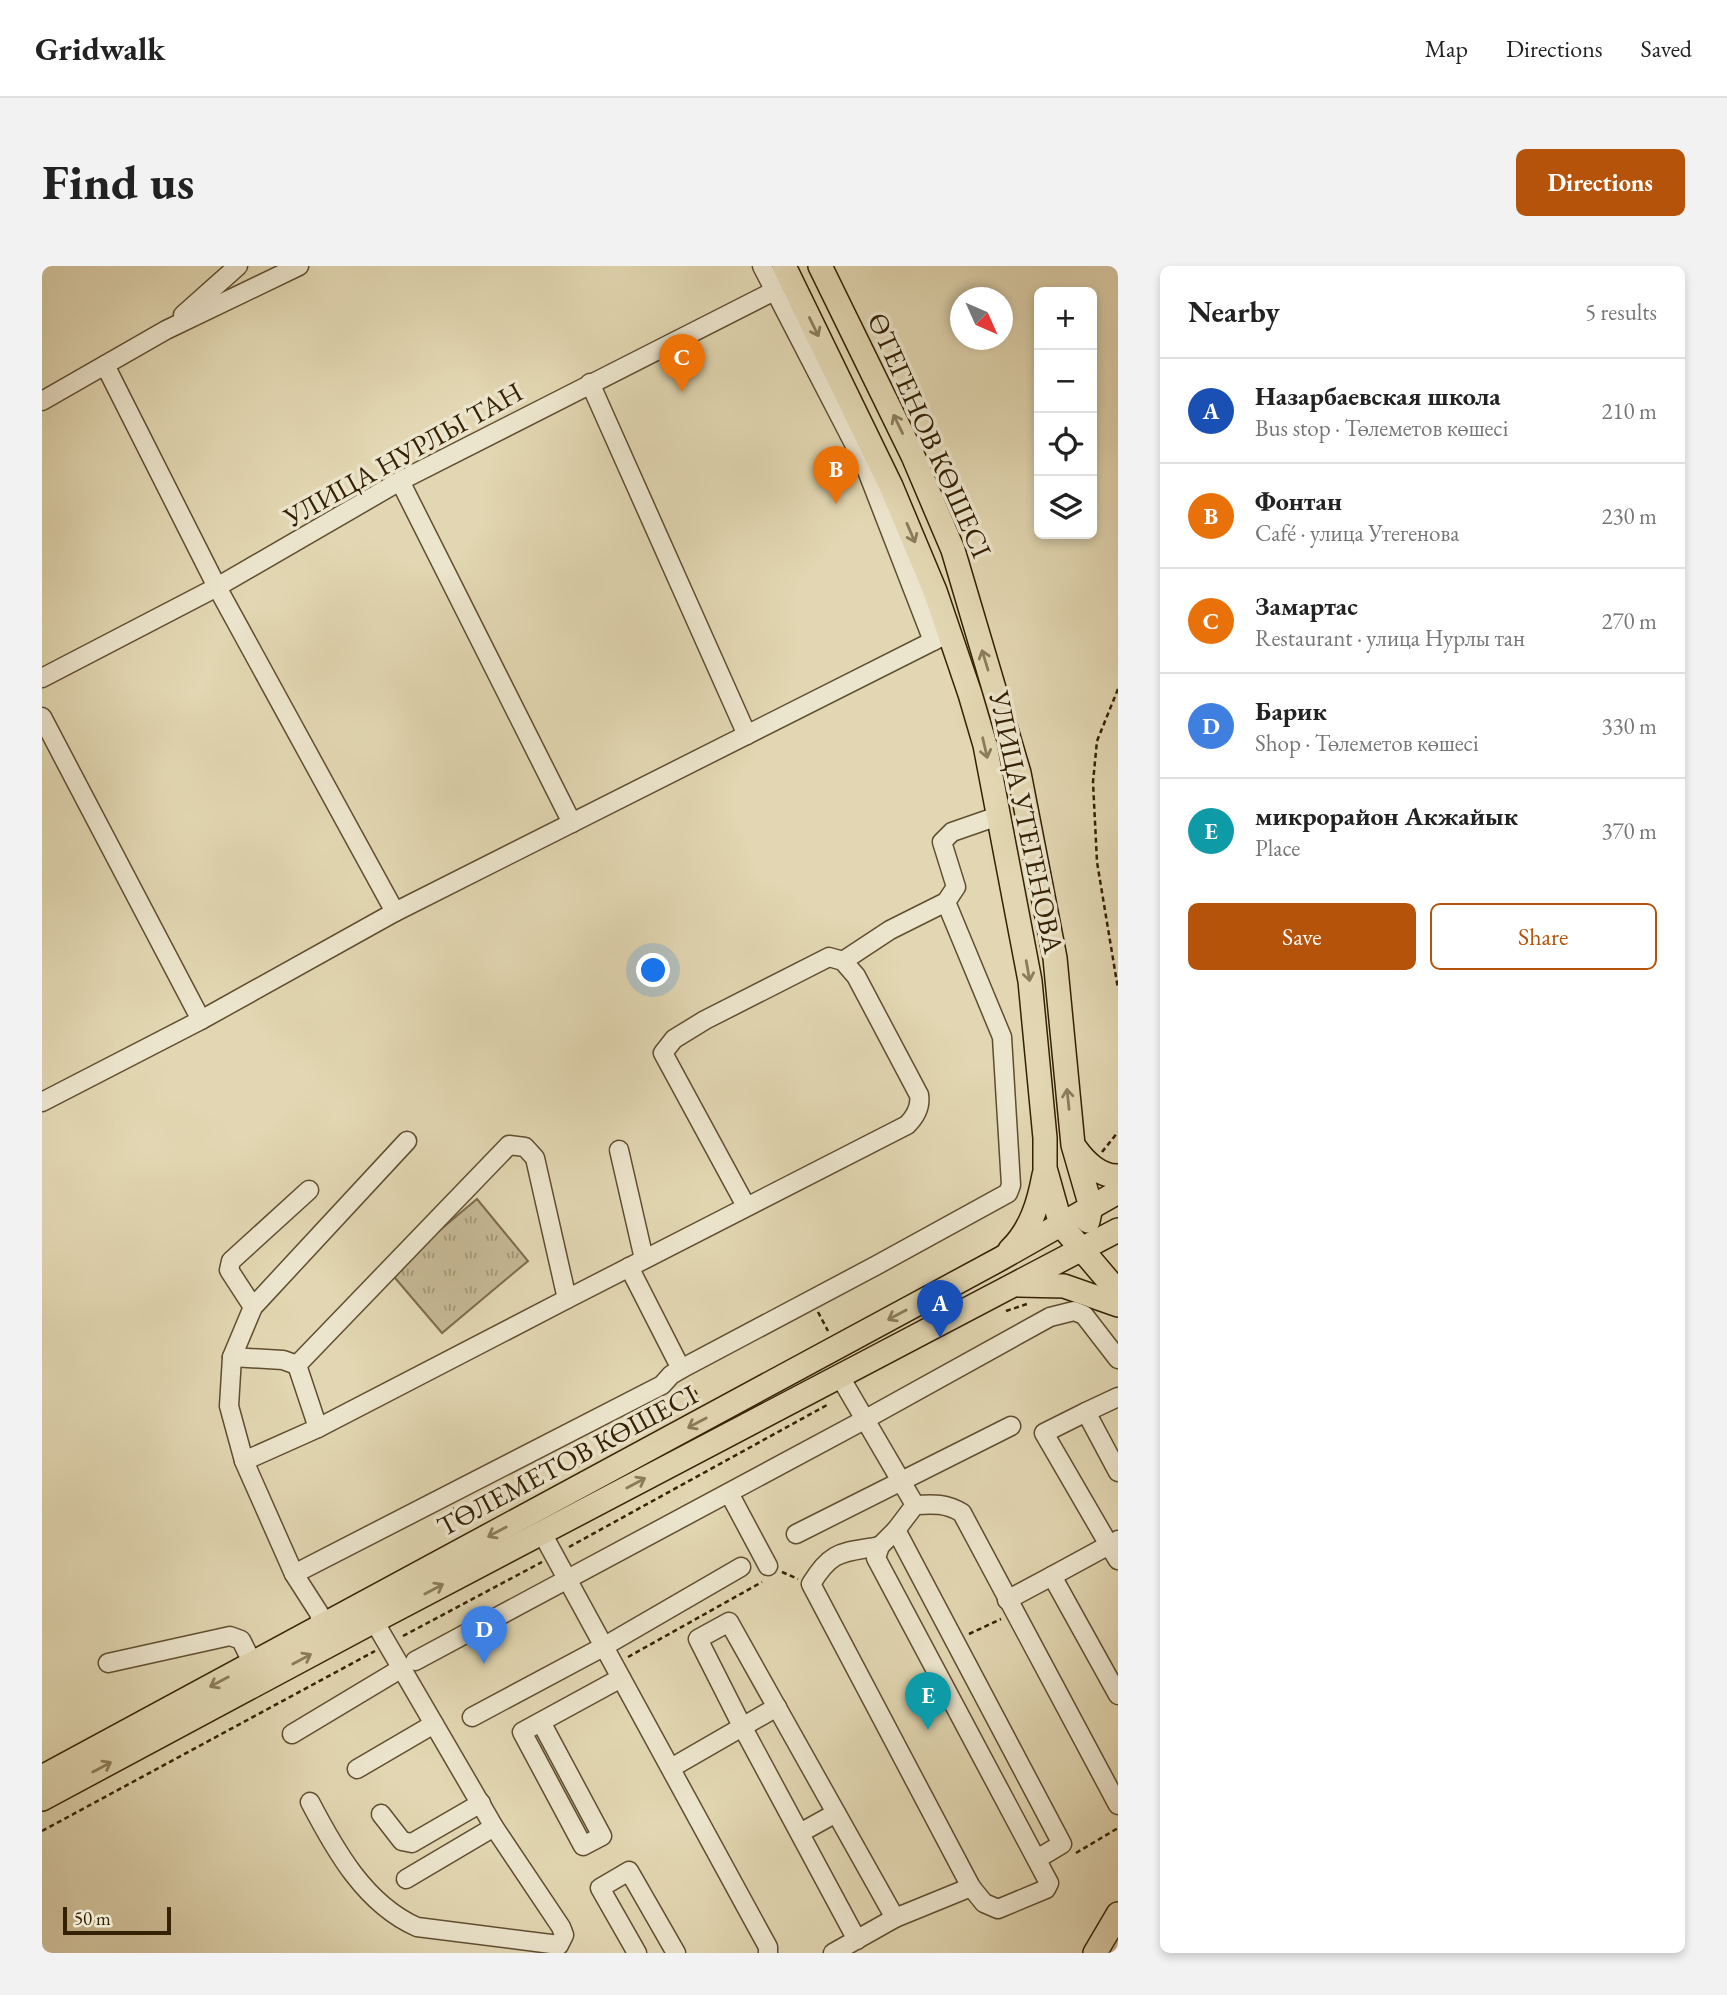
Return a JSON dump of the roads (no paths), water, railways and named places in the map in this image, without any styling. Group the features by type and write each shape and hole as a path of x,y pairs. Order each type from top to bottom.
{"main road":[{"name":"ӨТЕГЕНОВ КӨШЕСІ","path":"825,270 913,456 953,550 1019,773 1055,958 1073,1145 1091,1208"},
{"name":"УЛИЦА УТЕГЕНОВА","path":"782,279 891,486 935,590 941,637 985,746 1030,981 1045,1138 1045,1168 1061,1225 1118,1292"},
{"path":"1073,1145 1083,1160 1112,1177 1118,1176"},
{"path":"1000,1259 1017,1243 1028,1226 1039,1202 1045,1168"},
{"name":"ТӨЛЕМЕТОВ КӨШЕСІ","path":"42,1799 369,1612 1118,1192"},
{"path":"1083,1250 1091,1208"},
{"name":"ТӨЛЕМЕТОВ КӨШЕСІ","path":"42,1777 322,1626 369,1612 541,1533 844,1384 1014,1285 1118,1230"},
{"path":"1014,1285 1063,1286 1118,1305"},
{"path":"1095,1953 1110,1923 1118,1914"}],"street":[{"path":"166,330 238,266"},
{"path":"42,401 166,330 299,266"},
{"path":"761,266 782,279"},
{"name":"УЛИЦА НУРЛЫ ТАН","path":"42,678 217,587 400,481 590,383 782,279"},
{"path":"105,365 217,587 395,912"},
{"path":"590,383 747,735"},
{"path":"400,481 572,823"},
{"path":"42,1102 201,1020 395,912 941,637"},
{"path":"42,717 201,1020"},
{"path":"844,961 890,930 946,902 956,887 942,842 952,832 998,816"},
{"path":"294,1574 662,1385 681,1369 1007,1193 1012,1185 1002,1037 946,902"},
{"path":"244,1461 318,1428 907,1125 918,1109 919,1095 856,976 844,961 829,957 674,1039 663,1053 747,1206"},
{"path":"322,1626 319,1613 294,1574 244,1461 229,1406 232,1357 254,1307 407,1141"},
{"path":"297,1365 509,1145 525,1147 536,1158 567,1299"},
{"path":"619,1150 636,1263 681,1369"},
{"path":"254,1307 229,1270 231,1261 309,1191"},
{"path":"292,1734 409,1665 1050,1317 1074,1311 1084,1315 1118,1359"},
{"path":"232,1357 283,1360 297,1365"},
{"path":"297,1365 318,1428"},
{"path":"844,1384 915,1505"},
{"path":"1010,1607 1052,1576 1115,1548 1044,1433 1118,1397"},
{"path":"1086,1412 1118,1472"},
{"path":"796,1534 1011,1426"},
{"path":"729,1493 768,1566"},
{"path":"880,1546 834,1555 811,1584 971,1887 984,1903 998,1909 1046,1889 1049,1883 876,1558 880,1546 915,1505"},
{"path":"915,1505 951,1506 962,1513 1118,1805"},
{"path":"896,1530 1062,1844 1037,1859"},
{"path":"541,1533 757,1927 768,1953"},
{"path":"472,1717 603,1647 741,1567"},
{"path":"1052,1576 1118,1695"},
{"path":"310,1802 369,1895 395,1917 417,1927 559,1945 564,1935 561,1927 494,1827 434,1724 409,1665 388,1644 369,1612"},
{"path":"857,1940 698,1639 729,1622 895,1918"},
{"path":"108,1663 230,1636 241,1640 253,1664"},
{"path":"927,1653 955,1641"},
{"path":"541,1722 602,1836 583,1846 522,1732 617,1672"},
{"path":"671,1768 777,1707"},
{"path":"357,1769 434,1724"},
{"path":"985,1763 1011,1751"},
{"path":"381,1814 402,1841 412,1843 481,1803"},
{"path":"800,1833 836,1813"},
{"path":"406,1879 494,1827"},
{"path":"636,1953 600,1888 629,1871 676,1953"},
{"path":"833,1953 895,1918 971,1887"}],"place":[{"name":"Замартас","path":"682,392"},
{"name":"Фонтан","path":"836,504"},
{"name":"Назарбаевская школа","path":"940,1338"},
{"name":"Барик","path":"484,1664"},
{"name":"микрорайон Акжайык","path":"928,1730"}]}
